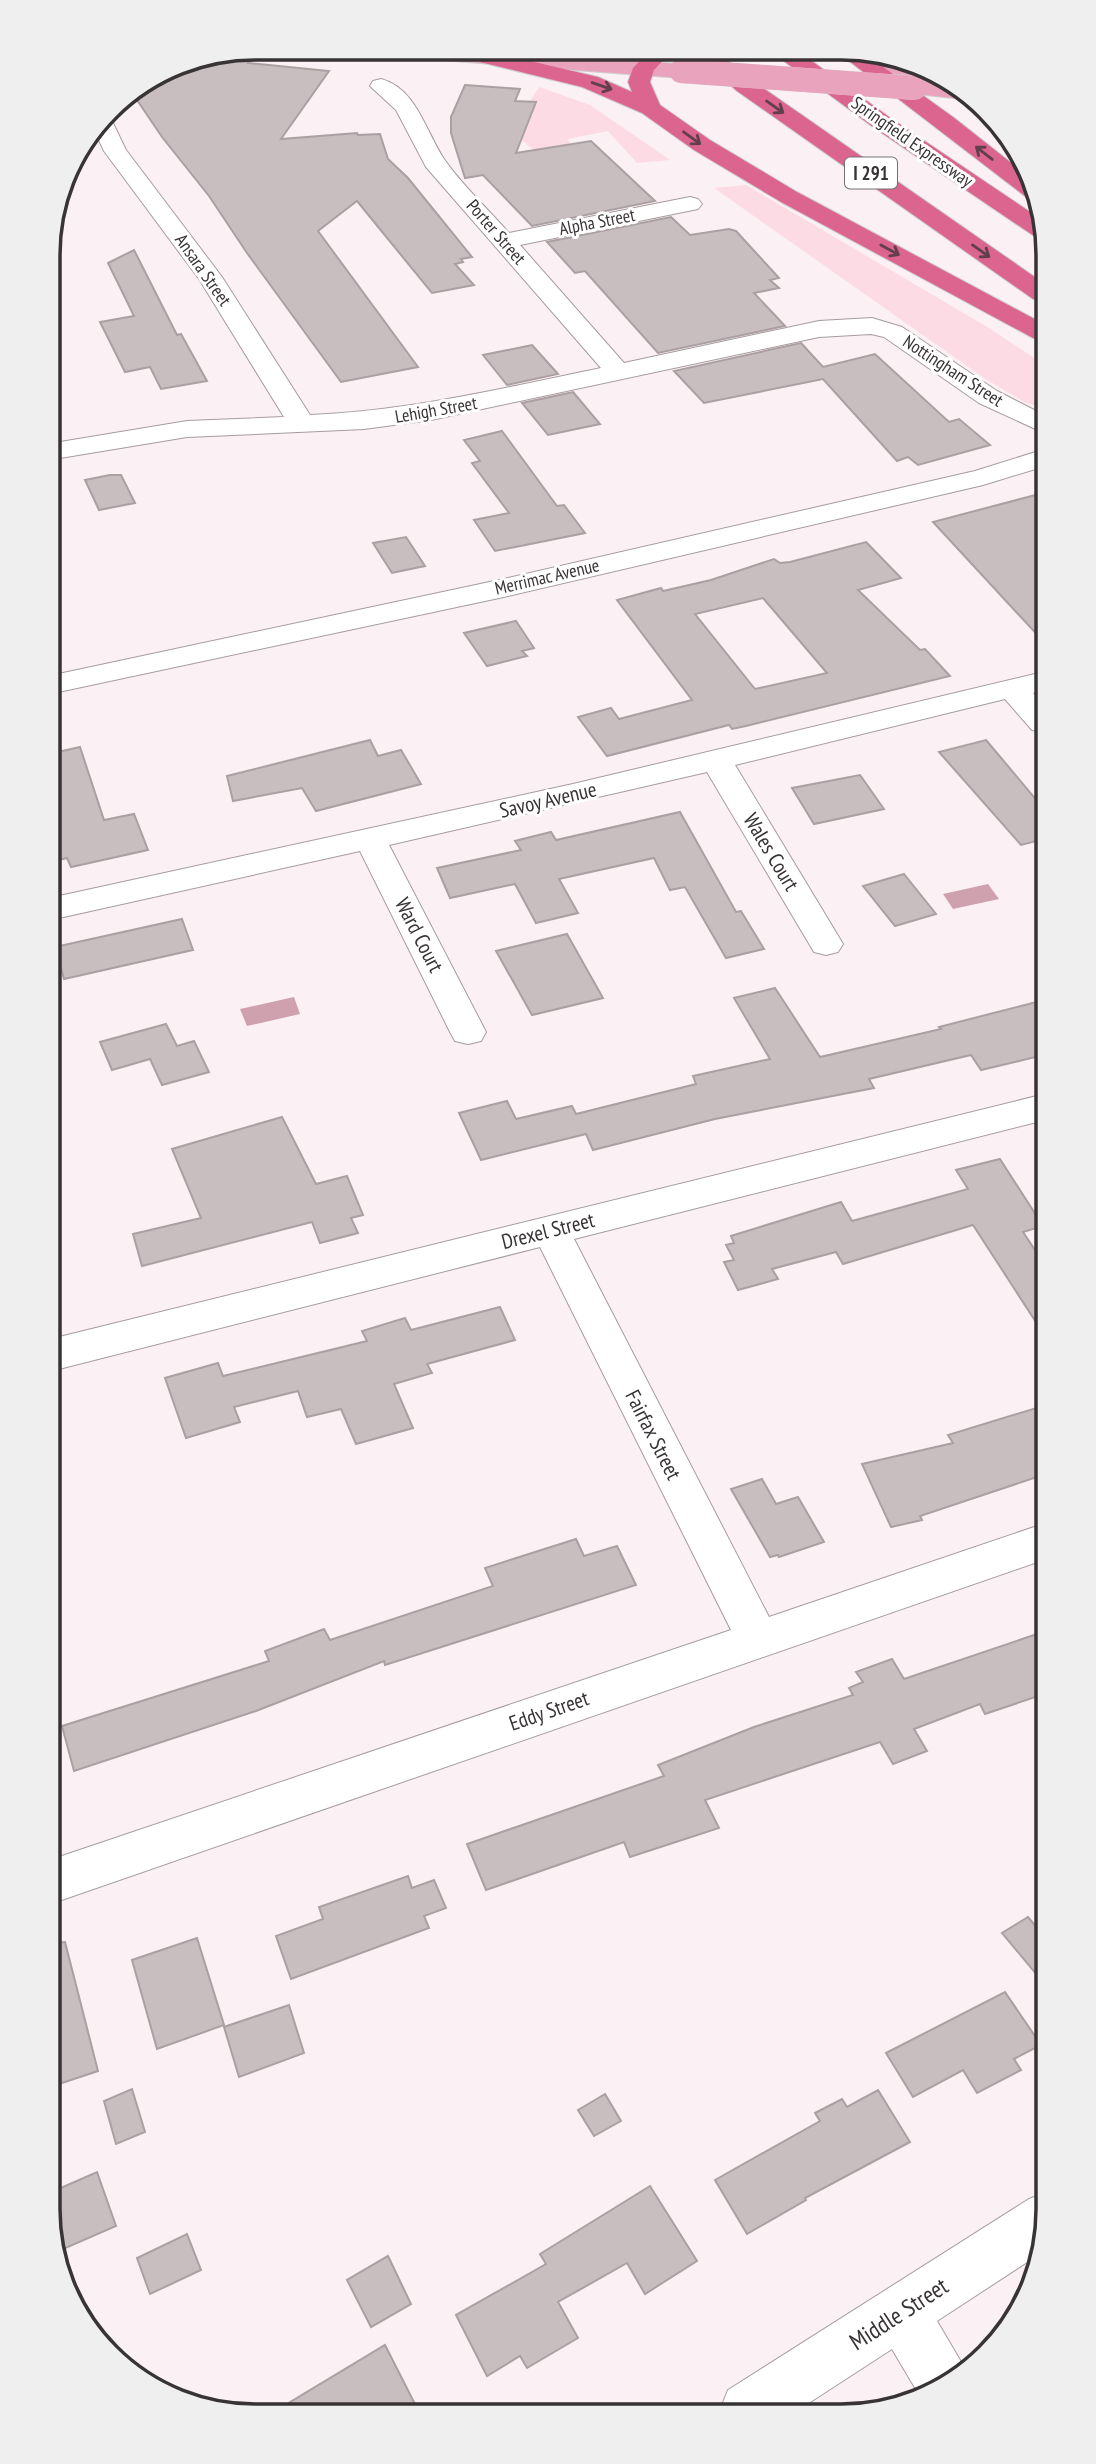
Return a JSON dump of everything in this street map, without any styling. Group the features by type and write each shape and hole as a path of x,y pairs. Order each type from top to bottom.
{"highway":[{"path":"500,60 590,82 650,108 702,145 789,197 1036,330"},
{"path":"645,60 639,82 650,108"},
{"name":"I 291","path":"714,60 745,86 1036,290"},
{"name":"Springfield Expressway","path":"797,60 881,122 1034,226"},
{"path":"860,61 1023,183"}],"main road":[{"path":"657,60 681,71 917,78"},
{"path":"746,60 887,67 935,84"}],"street":[{"name":"Porter Street","path":"381,86 405,107 435,162 619,373"},
{"name":"Ansara Street","path":"105,130 115,151 210,277 301,422"},
{"name":"Alpha Street","path":"505,241 690,204"},
{"name":"Nottingham Street","path":"818,330 872,326 893,332 988,397 1036,421"},
{"name":"Lehigh Street","path":"60,450 187,429 364,421 431,412 818,330"},
{"name":"Merrimac Avenue","path":"60,683 572,572 983,477 1036,460"},
{"name":"Savoy Avenue","path":"60,907 716,760 1036,683"},
{"path":"1012,688 1036,715"},
{"name":"Wales Court","path":"716,760 826,944"},
{"name":"Ward Court","path":"370,839 468,1032"},
{"name":"Drexel Street","path":"60,1352 1036,1109"},
{"name":"Fairfax Street","path":"550,1230 758,1639"},
{"name":"Eddy Street","path":"60,1879 1036,1544"},
{"name":"Middle Street","path":"757,2404 1036,2226"},
{"path":"901,2313 941,2377"}],"shaded area":[{"path":"539,87 590,105 670,160 637,163 608,131 568,139 575,158 547,160 515,135 520,117"},
{"path":"746,185 989,328 1036,359 1036,406 1024,402 984,378 714,188"},
{"path":"988,884 999,899 953,909 943,894"},
{"path":"294,997 300,1014 247,1026 240,1009"}],"building":[{"path":"250,60 248,63 329,71 281,139 357,133 380,134 388,159 408,178 472,257 461,259 463,262 455,264 474,285 432,293 357,201 318,231 418,367 341,382 209,196 162,137 137,99 168,80 192,70 217,63"},
{"path":"465,85 520,89 515,101 536,102 516,153 591,141 655,201 532,226 483,175 465,178 451,133 451,117"},
{"path":"671,217 690,235 729,229 736,231 779,278 770,280 779,288 754,293 785,326 658,353 585,271 575,273 547,242"},
{"path":"134,250 177,335 181,334 207,381 161,389 150,367 125,372 100,322 134,316 108,263"},
{"path":"801,343 823,367 875,354 949,422 959,419 990,445 918,465 908,457 897,461 823,379 704,403 674,371"},
{"path":"532,345 558,374 507,385 483,355"},
{"path":"573,392 600,424 548,435 522,403"},
{"path":"502,431 557,506 564,505 585,533 495,551 474,520 509,513 472,463 480,461 464,440"},
{"path":"121,475 135,503 99,510 85,480"},
{"path":"1036,495 1036,633 933,522"},
{"path":"406,537 425,566 392,573 373,543"},
{"path":"866,542 901,578 858,590 920,650 925,649 950,676 746,726 732,729 729,725 607,756 578,717 611,708 619,719 692,700 617,600 661,588 663,591 711,580 774,559 780,563","holes":["763,598 827,673 755,689 695,614"]},
{"path":"516,621 534,648 522,651 527,656 487,666 464,633"},
{"path":"370,740 378,756 401,750 421,784 316,811 302,788 233,801 227,776"},
{"path":"986,740 1036,799 1036,841 1021,845 939,752"},
{"path":"80,747 104,820 134,814 148,850 71,867 67,858 60,860 60,752"},
{"path":"860,775 884,809 814,824 792,788"},
{"path":"680,812 736,912 741,911 764,949 726,958 685,887 670,890 654,858 559,879 578,913 536,923 515,884 450,898 437,868 521,850 515,841 551,832 556,840"},
{"path":"904,874 936,914 895,926 863,886"},
{"path":"182,919 193,950 64,979 60,965 60,946"},
{"path":"567,934 603,998 532,1015 496,951"},
{"path":"775,988 820,1057 941,1029 939,1027 1036,1002 1036,1057 981,1070 971,1055 869,1079 874,1088 715,1119 593,1150 586,1134 481,1160 459,1113 507,1101 516,1119 572,1106 576,1114 696,1084 693,1076 770,1059 734,998"},
{"path":"166,1024 177,1046 194,1041 209,1072 162,1085 150,1059 112,1070 100,1042"},
{"path":"282,1117 316,1184 347,1176 363,1215 351,1218 358,1233 320,1243 312,1222 142,1266 133,1234 201,1218 172,1149"},
{"path":"1000,1159 1036,1215 1036,1228 1023,1232 1036,1252 1036,1322 973,1225 843,1264 836,1252 772,1269 778,1279 738,1290 724,1262 734,1260 726,1245 734,1243 731,1236 841,1202 852,1221 968,1189 956,1170"},
{"path":"500,1307 515,1340 427,1364 432,1373 394,1384 413,1428 356,1444 341,1409 307,1417 298,1391 234,1407 240,1422 186,1438 165,1378 218,1363 223,1376 367,1341 362,1331 405,1318 411,1330"},
{"path":"1036,1408 1036,1477 920,1516 922,1520 891,1527 862,1464 953,1443 948,1435"},
{"path":"762,1479 776,1504 798,1497 824,1542 779,1557 770,1557 731,1489"},
{"path":"576,1539 584,1556 617,1546 636,1585 385,1665 384,1661 256,1711 74,1771 62,1726 269,1661 265,1651 324,1629 330,1640 493,1586 485,1568"},
{"path":"1036,1634 1036,1697 985,1714 980,1704 914,1729 927,1751 893,1764 880,1742 705,1800 719,1828 630,1857 624,1842 486,1890 467,1844 664,1776 658,1765 754,1727 853,1695 849,1688 863,1682 856,1672 892,1659 904,1679"},
{"path":"408,1876 412,1888 434,1880 446,1908 424,1916 429,1928 291,1979 276,1936 323,1919 319,1907"},
{"path":"1028,1917 1036,1927 1036,1974 1002,1933"},
{"path":"197,1938 224,2025 157,2049 132,1960"},
{"path":"60,1942 65,1942 98,2071 60,2084"},
{"path":"1005,1992 1036,2038 1036,2048 1014,2059 1021,2070 977,2093 963,2070 913,2097 886,2053"},
{"path":"289,2005 304,2053 239,2077 224,2027"},
{"path":"132,2089 145,2132 116,2144 104,2101"},
{"path":"878,2090 910,2142 805,2198 806,2200 747,2234 715,2180 820,2121 815,2113 842,2099 847,2107"},
{"path":"605,2094 621,2121 594,2136 578,2110"},
{"path":"97,2172 116,2226 64,2249 60,2188"},
{"path":"650,2186 697,2261 645,2294 627,2263 558,2302 578,2338 527,2368 520,2356 487,2376 456,2315 546,2264 540,2254"},
{"path":"187,2234 201,2270 150,2294 137,2258"},
{"path":"388,2256 411,2304 371,2327 347,2280"},
{"path":"385,2345 415,2404 287,2404"}]}
